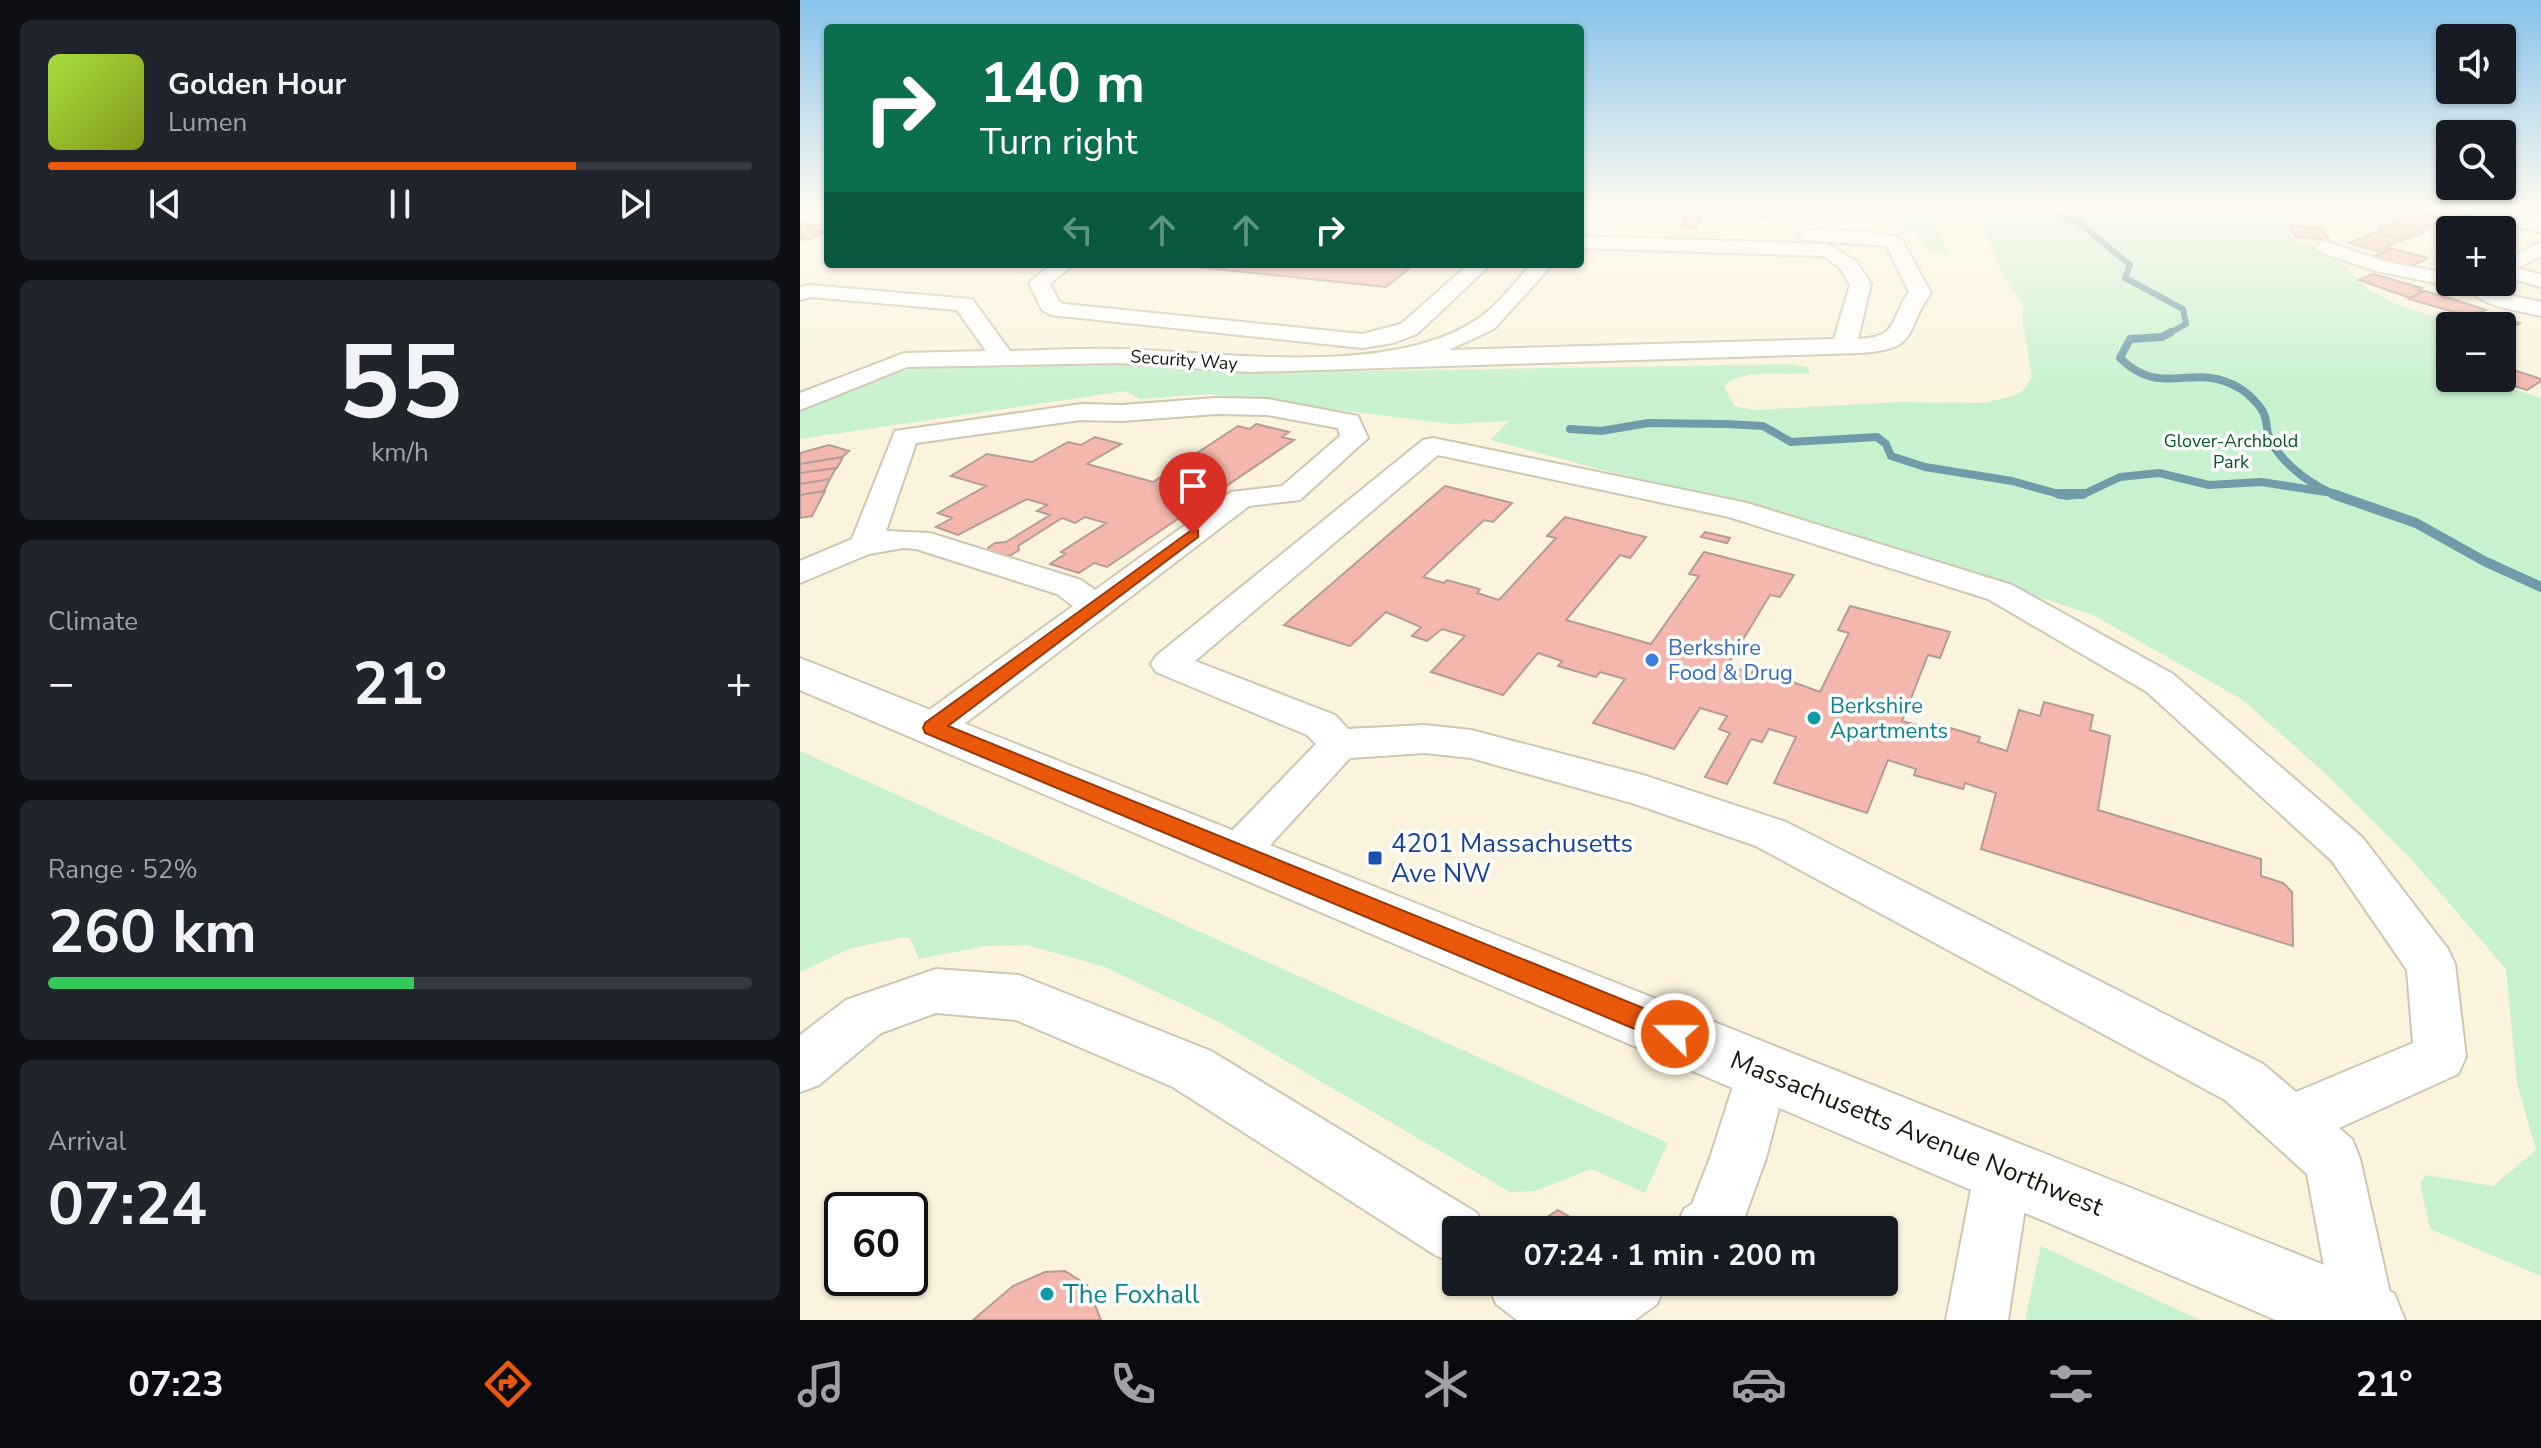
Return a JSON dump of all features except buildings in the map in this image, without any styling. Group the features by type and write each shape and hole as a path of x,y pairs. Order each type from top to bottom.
{"main road":[{"name":"Massachusetts Avenue Northwest","path":"800,673 2366,1319"}],"street":[{"path":"1058,269 1039,283 1050,305 1059,310 1362,341 1385,338 1409,329 1476,269"},
{"name":"Security Way","path":"800,402 913,354 1118,356 1250,365 1392,359 1449,343 1486,324 1539,269"},
{"path":"1844,346 1861,284 1853,277 1850,269"},
{"path":"1870,269 1875,279 1898,295 1920,293 1908,269"},
{"path":"2392,269 2436,277"},
{"path":"2516,273 2541,281"},
{"path":"800,294 809,291 964,304 1002,357"},
{"path":"1392,359 1872,345 1894,338 1903,329 1898,295"},
{"path":"2495,296 2541,309"},
{"path":"800,388 903,345 913,354 976,321"},
{"path":"866,542 905,437 1081,412 1122,413 1216,406 1267,407 1349,422 1354,438 1290,494 1241,498 932,728"},
{"path":"1339,744 1321,725 1169,664 1433,446 1736,509 2000,592 2160,683 2347,849 2431,964 2440,1057 2290,1122"},
{"path":"800,573 866,542 895,537 919,540 1069,587 1095,606"},
{"path":"1237,853 1339,744 1425,739 1471,744 1643,791 1771,834 2244,1082 2332,1159 2366,1319"},
{"path":"800,1067 864,1016 936,991 1019,998 1192,1069 1442,1225"},
{"path":"1716,1216 1738,1158 1763,1070"},
{"path":"1977,1320 2003,1169"},
{"path":"1536,1296 1568,1320"},
{"path":"1584,1320 1616,1296"}],"green space":[{"name":"Glover-Archbold Park","path":"2000,269 2347,269 2369,290 2399,305 2436,316 2436,392 2516,390 2541,398 2541,1276 2430,1229 2420,1184 2425,1175 2493,1186 2536,1150 2517,1083 2506,969 2410,858 2327,775 2243,700 2093,615 1863,539 1490,440 1509,421 1452,424 1208,394 1140,399 1126,391 800,439 800,407 906,370 923,366 1061,361 1240,371 1790,364 1808,367 1810,373 1753,374 1732,380 1724,386 1734,406 1754,410 1899,402 1984,403 2023,391 2032,377 2022,317 2024,306"},
{"path":"800,751 1668,1143 1645,1193 1591,1169 1535,1191 1510,1192 1221,1023 1105,967 1027,945 986,946 919,959 910,938 903,937 849,949 800,972"},
{"path":"2041,1246 2200,1320 2025,1320"}],"waterway":[{"path":"2129,269 2125,278 2183,309 2186,324 2168,334"},
{"path":"2171,332 2162,337 2130,339 2120,358 2135,370 2150,376 2164,379 2207,377 2223,380 2242,390 2262,411 2270,441 2285,461 2310,482 2339,496"},
{"path":"1570,429 1601,431 1648,423 1725,424 1763,426 1791,442 1877,437 1886,444 1891,456 1925,467 2012,481 2066,496 2084,494 2120,477 2159,473 2209,485 2261,482 2326,492"},
{"path":"2059,494 2083,494"},
{"path":"2333,494 2416,523 2484,561 2541,587"}],"place":[{"name":"Berkshire Food & Drug","path":"1652,660"},
{"name":"Berkshire Apartments","path":"1814,718"},
{"name":"4201 Massachusetts Ave NW","path":"1375,858"},
{"name":"The Foxhall","path":"1047,1294"}],"route":[{"path":"1193,534 932,728 1675,1034"}]}
